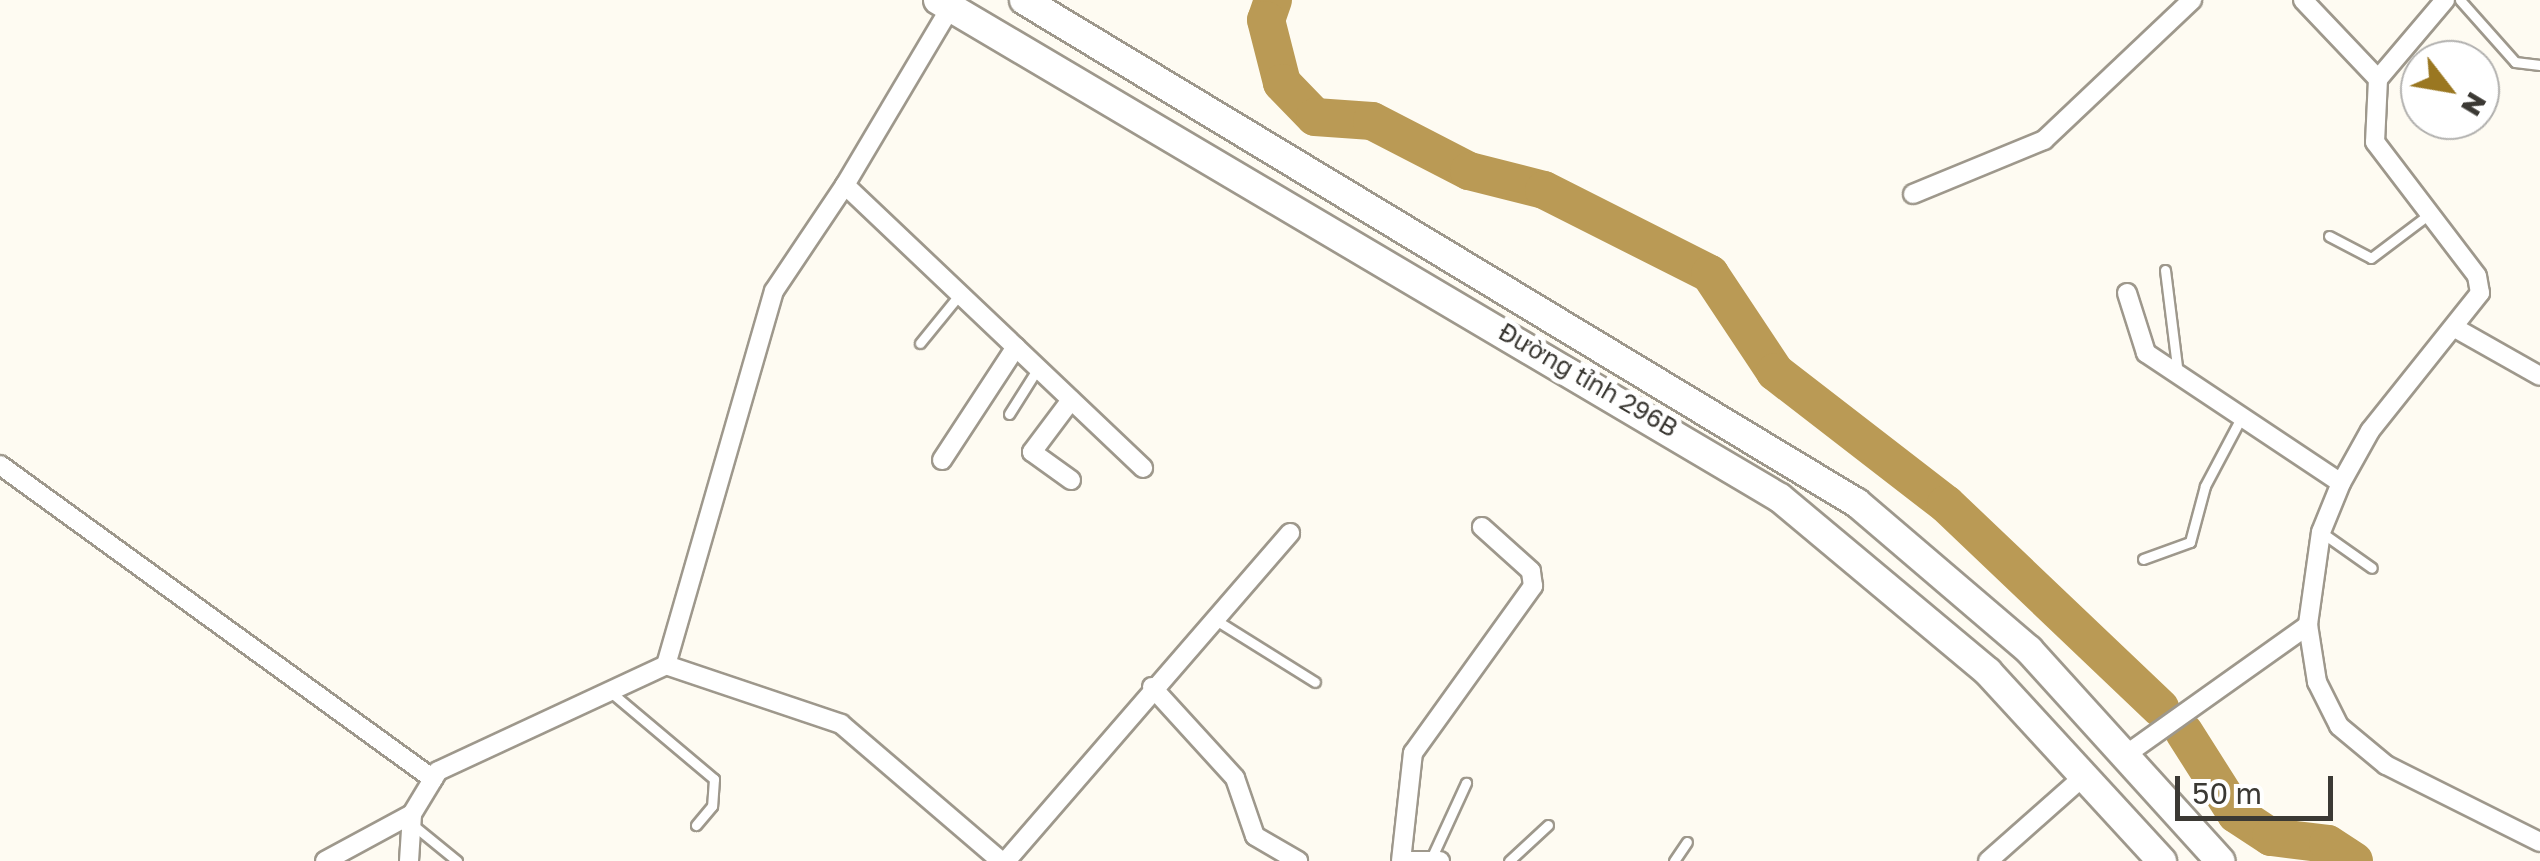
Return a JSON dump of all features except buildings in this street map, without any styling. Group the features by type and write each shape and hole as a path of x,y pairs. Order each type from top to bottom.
{"main road":[{"name":"Đường tỉnh 296B","path":"1024,0 1858,503 1992,615 2220,861"},
{"name":"Đường tỉnh 296B","path":"944,4 1780,498 1946,633 2162,861"}],"street":[{"path":"1913,194 2044,140 2192,0"},
{"path":"2303,0 2378,79"},
{"path":"2445,0 2378,79 2374,142 2477,276 2474,311 2370,431 2341,482 2321,532 2308,625 2318,682 2340,726 2386,765 2540,842"},
{"path":"409,861 411,819 432,778 613,694 666,665 774,291 845,185 944,4"},
{"path":"845,185 1142,468"},
{"path":"2127,293 2146,354 2244,413 2341,482"},
{"path":"2456,329 2540,376"},
{"path":"942,460 1016,347"},
{"path":"1071,400 1032,452 1071,480"},
{"path":"0,465 432,778"},
{"path":"1401,861 1413,753 1534,586 1531,571 1482,527"},
{"path":"666,665 841,724 1004,861 1152,687 1219,622 1290,533"},
{"path":"2124,756 2308,625"},
{"path":"1152,687 1235,778 1254,836 1298,861"},
{"path":"1988,861 2083,777"},
{"path":"325,861 411,819"},
{"path":"1410,861 1435,860"}],"lane":[{"path":"2460,0 2515,62 2540,65"},
{"path":"2329,236 2371,258 2428,215"},
{"path":"2166,270 2178,376"},
{"path":"920,343 960,294"},
{"path":"1009,414 1038,368"},
{"path":"2143,559 2190,542 2205,486 2244,413"},
{"path":"2321,532 2372,568"},
{"path":"1219,622 1315,682"},
{"path":"613,694 714,780 712,806 696,825"},
{"path":"1435,860 1466,783"},
{"path":"411,819 458,861"},
{"path":"1509,861 1548,825"},
{"path":"1674,861 1686,842"}],"waterway":[{"path":"1273,0 1266,20 1282,83 1315,117 1372,121 1469,171 1544,190 1710,274 1775,372 1946,504 2160,708"},
{"path":"2184,732 2236,814 2271,837 2328,844 2354,861"}]}
